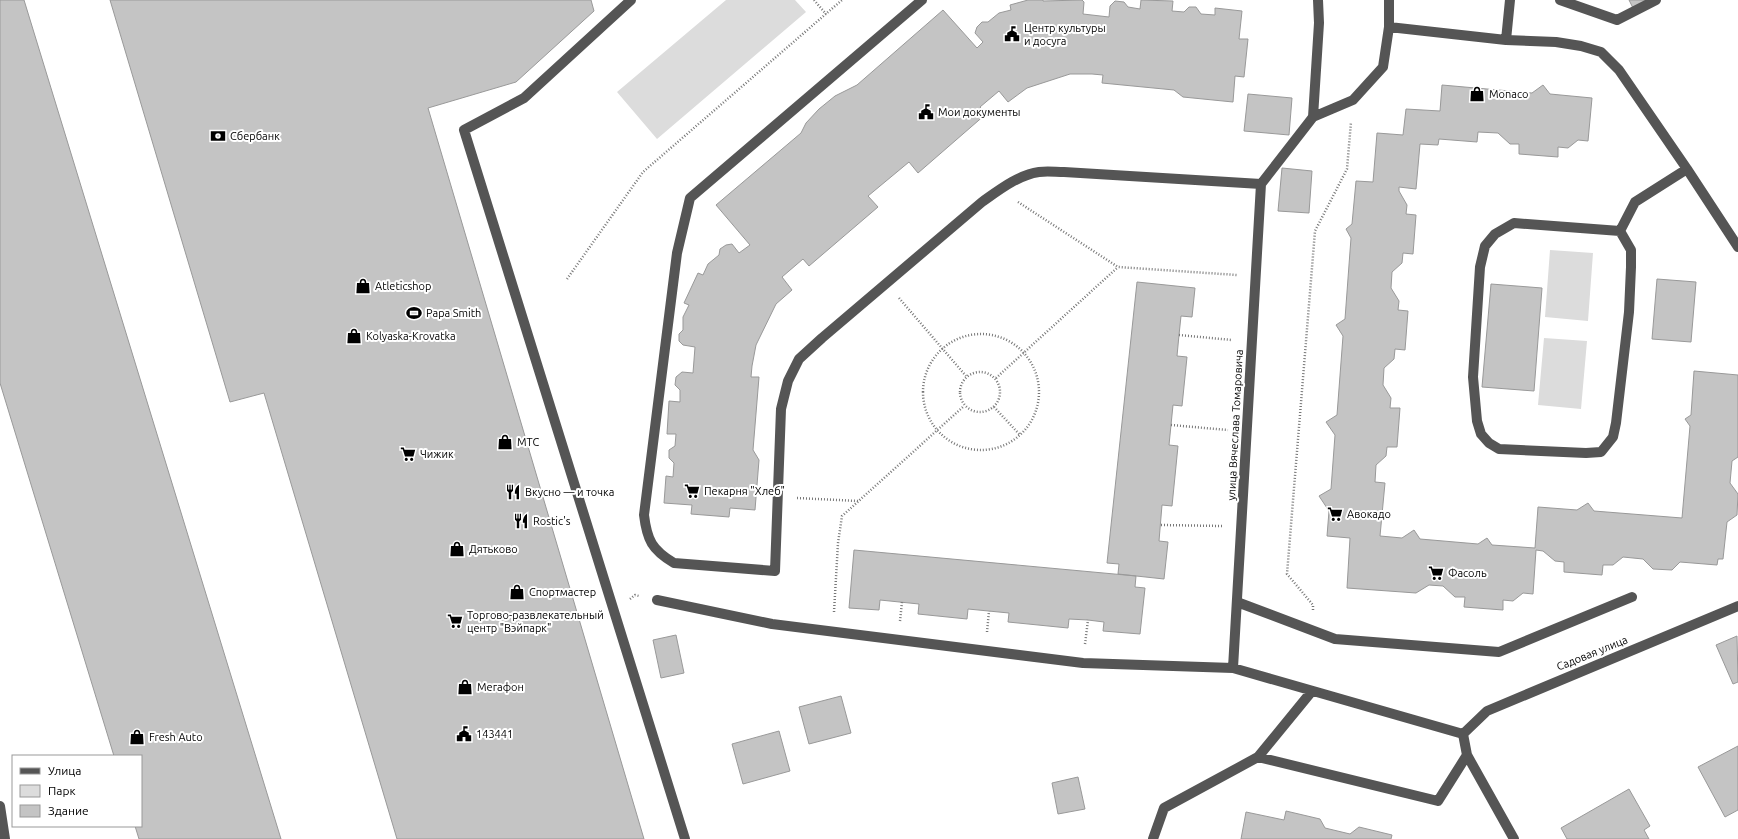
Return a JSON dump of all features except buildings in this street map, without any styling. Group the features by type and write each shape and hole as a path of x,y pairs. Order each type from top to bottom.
{"street":[{"path":"631,0 524,98 464,130 685,839"},
{"path":"922,0 690,198 677,253 644,515 646,530 650,542 660,555 674,563 775,571 781,409 788,381 799,359 886,283 999,190 1019,178 1039,172 1064,172 1261,184 1313,118 1353,100 1383,67 1389,27 1390,0"},
{"path":"1313,118 1319,23 1318,0"},
{"path":"1506,40 1510,0"},
{"path":"1560,0 1617,20 1656,0"},
{"path":"1389,27 1506,40 1562,43 1581,46 1601,52 1619,70 1738,247"},
{"path":"1620,231 1635,202 1687,169"},
{"name":"улица Вячеслава Томаровича","path":"1233,668 1261,184"},
{"path":"1514,223 1620,231 1631,250 1631,267 1629,312 1613,437 1601,452 1586,453 1499,448 1489,443 1481,434 1477,421 1473,377 1480,267 1484,246 1495,234 1514,223"},
{"path":"1237,602 1335,639 1499,652 1632,597"},
{"path":"657,600 772,624 1083,663 1233,668 1463,734 1467,755 1514,839"},
{"name":"Садовая улица","path":"1463,734 1486,711 1738,606"},
{"path":"1153,839 1164,808 1258,757 1312,691"},
{"path":"1258,757 1438,801 1467,755"},
{"path":"0,806 5,839"}],"path":[{"path":"814,0 826,14"},
{"path":"567,279 643,172 842,0"},
{"path":"1310,630 1313,605 1287,574 1315,231 1347,169 1353,100"},
{"path":"999,190 1118,267 1256,276"},
{"path":"996,378 1118,267"},
{"path":"886,283 966,376"},
{"path":"984,333 1005,339 1025,353 1037,373 1040,395 1034,416 1020,435 1000,447 978,450 957,445 938,431 926,411 923,389 928,367 942,349 962,337 984,333"},
{"path":"1179,335 1252,342"},
{"path":"981,371 996,378 1001,393 994,407 979,412 964,406 959,391 966,376 981,371"},
{"path":"834,631 838,542 842,516 964,406"},
{"path":"994,407 1020,435"},
{"path":"1171,425 1247,432"},
{"path":"778,497 858,501"},
{"path":"1161,525 1241,527"},
{"path":"615,614 635,595 657,600"}],"green space":[{"path":"726,0 795,0 806,12 657,139 617,92"},
{"path":"1550,250 1593,253 1588,321 1545,317"},
{"path":"1544,338 1587,341 1581,409 1538,405"}],"place":[{"name":"Центр культуры и досуга","path":"1012,34"},
{"name":"Monaco","path":"1477,94"},
{"name":"Мои документы","path":"926,112"},
{"name":"Сбербанк","path":"218,136"},
{"name":"Atleticshop","path":"363,286"},
{"name":"Papa Smith","path":"414,313"},
{"name":"Kolyaska-Krovatka","path":"354,336"},
{"name":"МТС","path":"505,442"},
{"name":"Чижик","path":"408,454"},
{"name":"Пекарня \"Хлеб\"","path":"692,491"},
{"name":"Вкусно — и точка","path":"513,492"},
{"name":"Авокадо","path":"1335,514"},
{"name":"Rostic's","path":"521,521"},
{"name":"Дятьково","path":"457,549"},
{"name":"Фасоль","path":"1436,573"},
{"name":"Спортмастер","path":"517,592"},
{"name":"Торгово-развлекательный центр \"Вэйпарк\"","path":"455,621"},
{"name":"Мегафон","path":"465,687"},
{"name":"143441","path":"464,734"},
{"name":"Fresh Auto","path":"137,737"}]}
